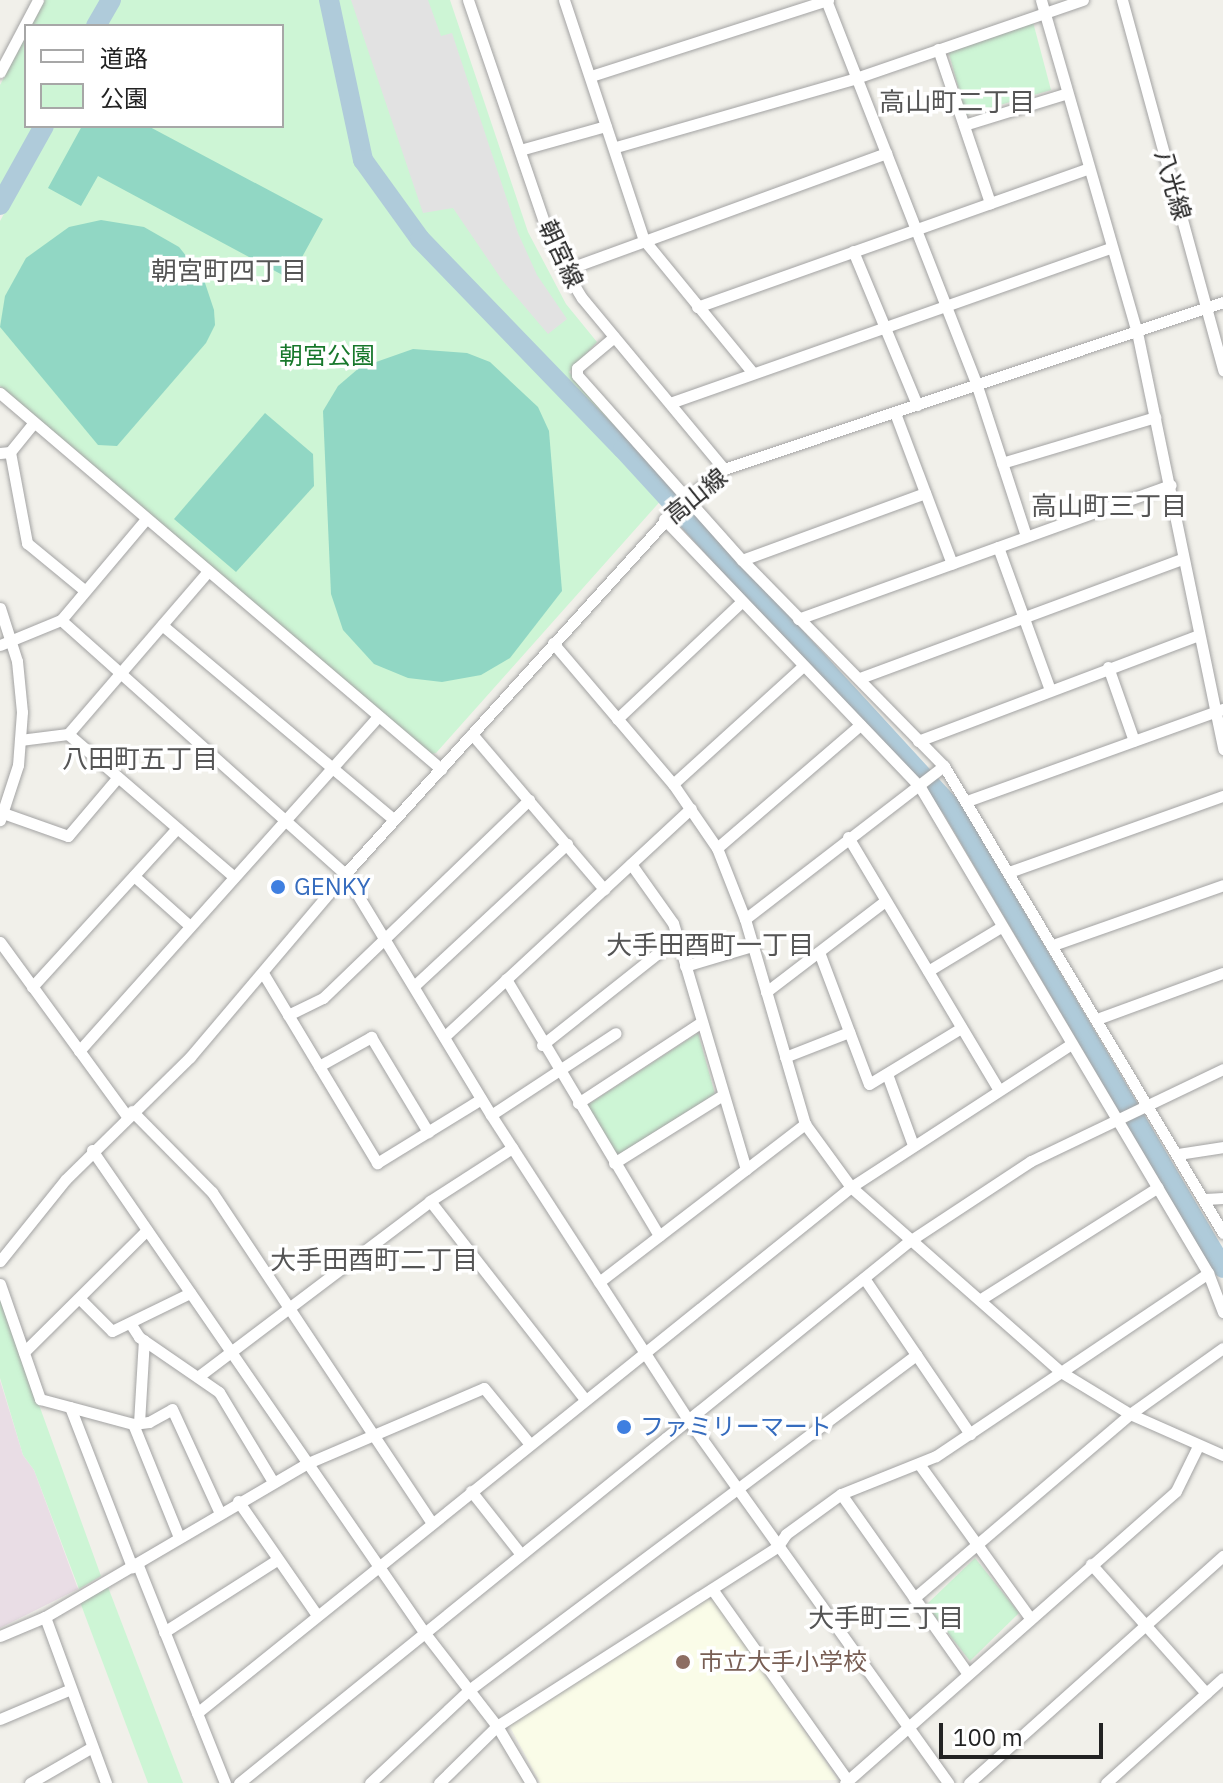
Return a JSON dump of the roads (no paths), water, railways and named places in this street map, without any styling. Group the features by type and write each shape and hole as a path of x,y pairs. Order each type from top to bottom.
{"street":[{"path":"25,24 38,0"},
{"name":"朝宮線","path":"468,0 565,270 614,337 724,469"},
{"path":"564,0 606,126 616,147 644,240 753,373"},
{"path":"591,76 827,0 977,386 1026,536"},
{"path":"1041,0 1065,94 1137,332 1171,485 1198,635 1219,710 1223,749"},
{"path":"616,147 856,78 1083,0"},
{"name":"八光線","path":"1122,0 1223,370"},
{"path":"0,72 24,27"},
{"path":"938,49 990,203"},
{"path":"964,125 1065,94"},
{"path":"520,150 606,126"},
{"path":"565,270 886,153"},
{"path":"697,307 1087,169"},
{"path":"670,403 1110,248"},
{"path":"853,251 917,405"},
{"name":"高山線","path":"0,1261 92,1150 190,1057 345,874 664,519 724,469 1223,302"},
{"path":"614,337 577,368 577,375 681,503 742,560 944,766 1223,1233"},
{"path":"0,393 441,769"},
{"path":"895,413 952,564"},
{"path":"1002,463 1155,417"},
{"path":"34,422 5,453 27,543 84,590"},
{"path":"798,619 1171,485"},
{"path":"742,560 925,493"},
{"path":"5,643 61,620 146,519"},
{"path":"664,519 920,787 1071,1044 1118,1117 1208,1273 1223,1312"},
{"path":"998,547 1050,690"},
{"path":"860,678 1182,559"},
{"path":"20,740 68,734 208,571"},
{"path":"617,719 741,602"},
{"path":"0,608 5,643 20,683 20,740 2,816 68,836 118,777"},
{"path":"61,620 345,874 491,1115 687,1418 948,1783"},
{"path":"162,625 394,820"},
{"path":"918,741 1198,635"},
{"path":"553,643 673,784 717,848 745,919 805,1124 851,1187 908,1242 981,1299 1061,1372 1130,1414 1223,1455"},
{"path":"673,784 803,666"},
{"path":"1108,667 1134,741"},
{"path":"967,801 1219,710"},
{"path":"79,1051 378,716"},
{"path":"717,848 860,725"},
{"path":"68,734 234,877"},
{"path":"472,734 604,889"},
{"path":"745,919 944,766"},
{"path":"1009,872 1223,796"},
{"path":"288,1015 323,998 529,800"},
{"path":"445,1036 691,808"},
{"path":"32,987 177,828"},
{"path":"848,837 998,1089"},
{"path":"414,986 567,844"},
{"path":"631,864 673,923 746,1169"},
{"path":"134,876 190,926"},
{"path":"1053,945 1223,885"},
{"path":"766,992 885,901"},
{"path":"928,971 1001,927"},
{"path":"542,1045 677,938"},
{"path":"0,942 79,1051 130,1114 212,1192 432,1523"},
{"path":"685,966 752,946"},
{"path":"819,952 869,1084 961,1028"},
{"path":"263,973 377,1163 481,1099"},
{"path":"1097,1019 1223,973"},
{"path":"506,979 542,1045 659,1236"},
{"path":"578,1103 702,1022"},
{"path":"785,1057 849,1032"},
{"path":"491,1115 616,1033"},
{"path":"319,1066 371,1037 428,1132"},
{"path":"197,1713 584,1398 851,1187 1071,1044"},
{"path":"239,1783 908,1242 1031,1161 1144,1104 1223,1069"},
{"path":"887,1074 913,1145"},
{"path":"614,1163 723,1095"},
{"path":"599,1282 805,1124"},
{"path":"1178,1154 1223,1147"},
{"path":"199,1376 430,1201 512,1148"},
{"path":"92,1150 424,1632 497,1726 531,1783"},
{"path":"981,1299 1158,1187"},
{"path":"1205,1199 1223,1198"},
{"path":"430,1201 584,1398"},
{"path":"24,1352 147,1230"},
{"path":"440,1783 497,1726 778,1546 786,1534 841,1494 919,1464 970,1434 1208,1273"},
{"path":"864,1278 970,1434"},
{"path":"0,1284 40,1399 136,1424 172,1409 219,1511"},
{"path":"80,1299 112,1331 190,1293"},
{"path":"130,1323 144,1340 219,1392 273,1482"},
{"path":"144,1340 136,1424 178,1535"},
{"path":"914,1598 979,1548 1130,1414 1223,1348"},
{"path":"370,1783 469,1690 916,1355"},
{"path":"0,1636 45,1617 134,1565 178,1535 308,1463 484,1388 529,1443"},
{"path":"70,1407 225,1783"},
{"path":"712,1589 846,1782 1176,1491 1198,1446"},
{"path":"919,1464 1030,1618"},
{"path":"471,1491 520,1553"},
{"path":"841,1494 968,1674"},
{"path":"238,1501 317,1615"},
{"path":"969,1783 1223,1556"},
{"path":"164,1632 278,1559"},
{"path":"1091,1564 1206,1693"},
{"path":"45,1617 106,1783"},
{"path":"1106,1783 1223,1678"},
{"path":"0,1719 71,1689"},
{"path":"30,1783 92,1747"}],"waterway":[{"path":"97,24 111,0"},
{"path":"329,0 363,160 420,239 623,449 951,807 1223,1268"},
{"path":"0,205 43,128"}],"place":[{"name":"GENKY","path":"278,887"},
{"name":"ファミリーマート","path":"624,1427"},
{"name":"市立大手小学校","path":"683,1662"}],"district":[{"name":"高山町二丁目","path":"957,102"},
{"name":"朝宮町四丁目","path":"229,271"},
{"name":"高山町三丁目","path":"1109,506"},
{"name":"八田町五丁目","path":"140,759"},
{"name":"大手田酉町一丁目","path":"710,945"},
{"name":"大手田酉町二丁目","path":"374,1260"},
{"name":"大手町三丁目","path":"886,1618"}],"park label":[{"name":"朝宮公園","path":"327,356"}]}
